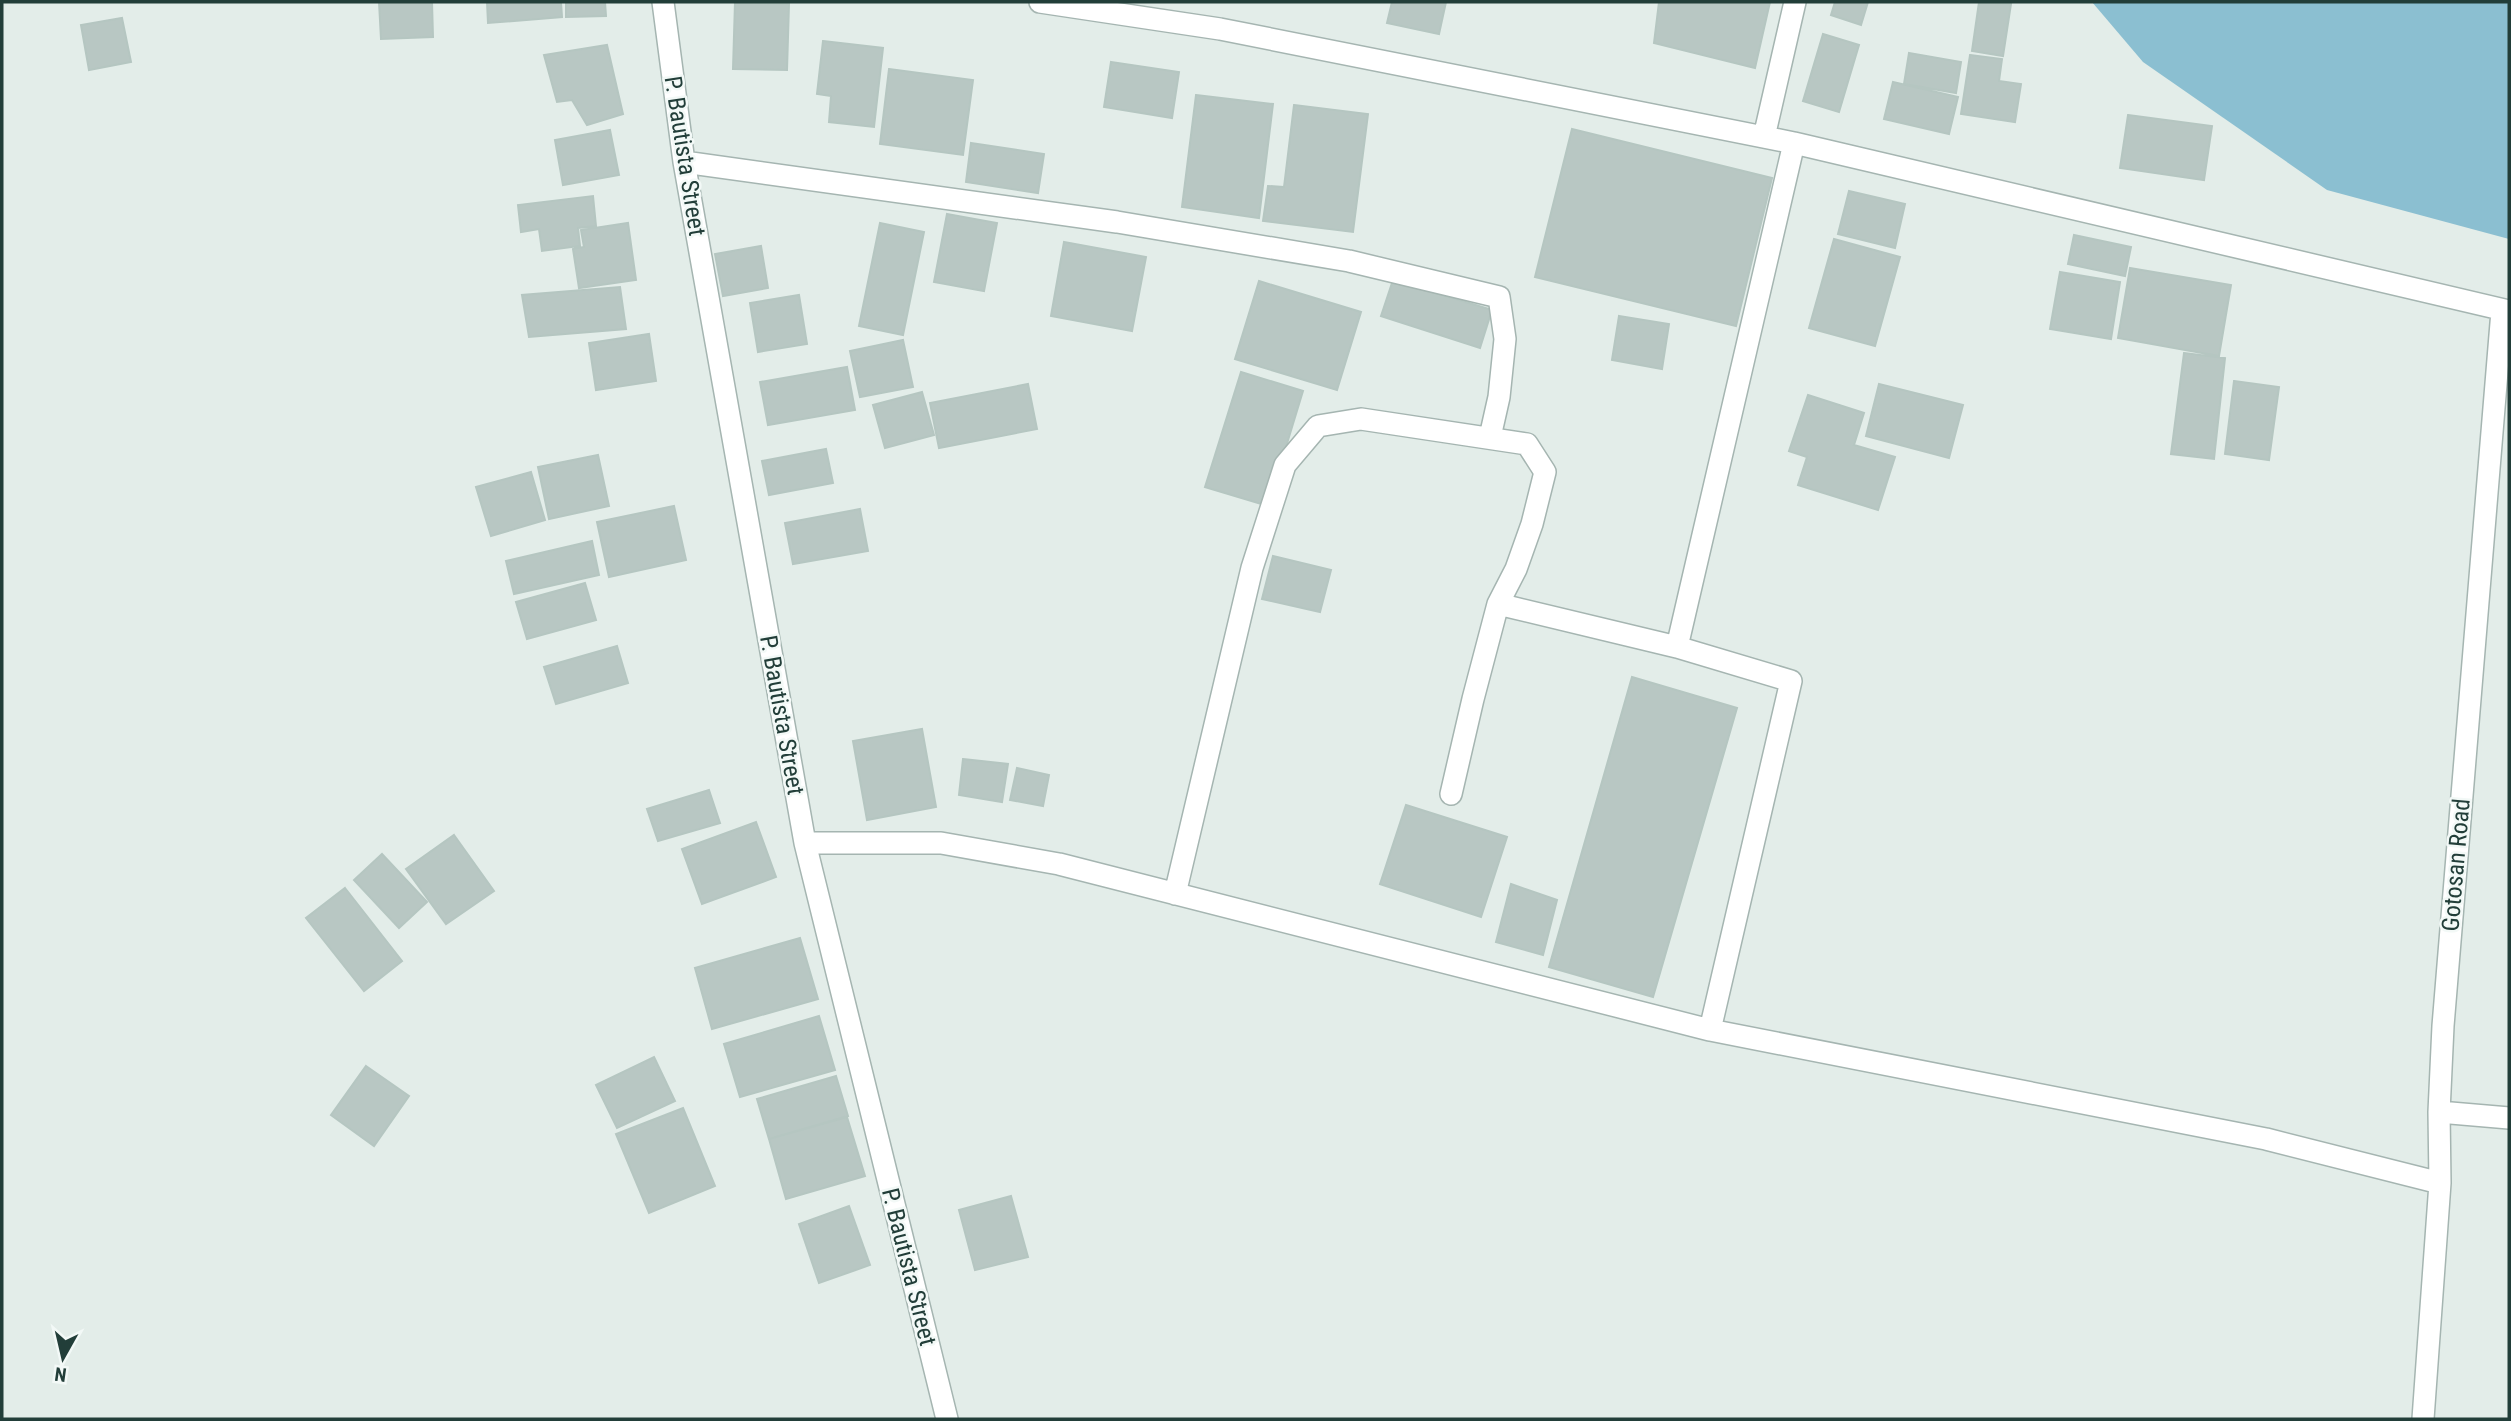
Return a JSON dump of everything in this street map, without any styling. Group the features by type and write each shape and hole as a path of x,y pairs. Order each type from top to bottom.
{"street":[{"name":"P. Bautista Street","path":"663,2 684,162 805,843 947,1419"},
{"path":"1040,2 1220,29 1764,136 2505,311"},
{"path":"1764,136 1795,2"},
{"path":"1676,646 1794,143"},
{"path":"684,162 1117,222 1349,261 1499,297 1505,339 1499,397 1490,437"},
{"name":"Gotosan Road","path":"2423,1419 2440,1183 2439,1112 2444,1012 2505,311"},
{"path":"1175,894 1252,568 1285,465 1318,426 1360,419 1527,444 1545,472 1532,524 1516,569 1499,604 1451,794"},
{"path":"1499,604 1676,646 1791,681 1710,1030"},
{"path":"805,843 941,842 1059,864 1710,1030 2266,1139 2440,1183"},
{"path":"2439,1112 2509,1118"}],"water":[{"path":"2092,2 2509,2 2509,239 2327,190 2143,62"}],"building":[{"path":"379,2 432,2 433,37 381,39"},
{"path":"487,2 561,2 562,17 488,23"},
{"path":"566,2 605,2 606,16 566,17"},
{"path":"735,2 789,4 787,70 733,69"},
{"path":"1392,2 1446,2 1439,34 1387,23"},
{"path":"1659,2 1770,2 1755,68 1654,43"},
{"path":"1835,2 1868,2 1861,25 1831,15"},
{"path":"1979,2 2011,4 2003,56 1972,51"},
{"path":"122,18 131,62 89,70 81,25"},
{"path":"1823,34 1859,45 1839,112 1803,101"},
{"path":"823,41 883,48 874,127 829,122 831,96 817,94"},
{"path":"607,45 623,114 587,125 572,100 557,102 544,55"},
{"path":"1909,53 1961,62 1956,93 1904,84"},
{"path":"1970,55 2002,59 1999,81 2021,84 2015,122 1961,114"},
{"path":"1111,62 1179,72 1172,118 1104,107"},
{"path":"889,69 973,80 963,155 880,144"},
{"path":"1893,82 1958,97 1949,134 1884,119"},
{"path":"1196,95 1273,104 1259,218 1182,207"},
{"path":"1294,105 1368,114 1353,232 1263,221 1268,186 1284,187"},
{"path":"2128,115 2212,126 2204,180 2120,168"},
{"path":"1572,129 1772,178 1736,326 1535,277"},
{"path":"610,130 619,175 563,185 555,140"},
{"path":"971,143 1044,154 1038,193 966,182"},
{"path":"1849,191 1905,204 1895,248 1838,234"},
{"path":"593,196 596,226 578,228 580,246 542,251 539,229 521,232 518,205"},
{"path":"947,214 997,223 984,291 934,282"},
{"path":"628,223 636,280 579,288 573,249 584,247 581,230"},
{"path":"880,223 924,232 903,335 859,326"},
{"path":"2074,235 2131,247 2125,276 2068,264"},
{"path":"1834,239 1900,257 1875,346 1809,328"},
{"path":"1064,242 1146,257 1132,331 1051,316"},
{"path":"761,246 768,288 723,296 715,254"},
{"path":"2130,268 2231,285 2219,356 2118,338"},
{"path":"2060,272 2120,282 2111,339 2050,329"},
{"path":"1393,280 1492,310 1480,348 1381,316"},
{"path":"1259,281 1361,312 1337,390 1235,359"},
{"path":"620,287 626,329 529,337 522,295"},
{"path":"799,295 807,344 758,352 750,303"},
{"path":"1619,316 1669,324 1662,369 1612,360"},
{"path":"649,334 656,381 596,390 589,343"},
{"path":"903,340 913,387 860,397 850,351"},
{"path":"2184,353 2225,358 2214,459 2171,454"},
{"path":"847,367 855,410 768,425 760,382"},
{"path":"1241,372 1303,391 1268,506 1205,487"},
{"path":"2234,381 2279,387 2269,460 2225,454"},
{"path":"1028,384 1037,429 939,448 930,403"},
{"path":"1879,384 1963,405 1949,458 1866,436"},
{"path":"922,392 934,435 885,448 873,405"},
{"path":"1808,395 1864,413 1854,445 1895,457 1878,510 1798,485 1807,457 1789,451"},
{"path":"826,449 833,483 769,495 762,461"},
{"path":"598,455 609,506 549,519 538,467"},
{"path":"531,472 545,520 491,536 476,487"},
{"path":"674,506 686,560 609,577 597,522"},
{"path":"860,509 868,551 793,564 785,523"},
{"path":"592,541 599,575 514,594 506,561"},
{"path":"1273,556 1331,570 1320,612 1262,599"},
{"path":"585,583 596,620 527,639 516,602"},
{"path":"617,646 628,683 556,704 544,667"},
{"path":"1632,677 1737,708 1653,997 1549,967"},
{"path":"922,729 936,807 867,820 853,741"},
{"path":"963,759 1008,764 1002,802 959,795"},
{"path":"1017,768 1049,775 1043,806 1010,800"},
{"path":"709,790 720,823 658,841 647,809"},
{"path":"1406,805 1507,837 1481,917 1380,884"},
{"path":"756,822 776,877 702,904 682,849"},
{"path":"454,835 494,891 446,924 406,869"},
{"path":"382,854 427,902 399,928 354,880"},
{"path":"1511,884 1557,900 1543,955 1496,942"},
{"path":"345,888 402,961 364,991 306,918"},
{"path":"800,938 818,999 712,1029 695,968"},
{"path":"819,1016 835,1070 740,1097 724,1044"},
{"path":"654,1057 675,1101 617,1128 596,1085"},
{"path":"366,1066 409,1096 374,1146 331,1115"},
{"path":"836,1076 848,1116 769,1139 757,1099"},
{"path":"683,1108 715,1186 649,1213 616,1134"},
{"path":"847,1117 865,1176 786,1199 769,1139"},
{"path":"1011,1196 1028,1257 975,1270 959,1210"},
{"path":"849,1206 870,1265 819,1283 799,1224"}]}
